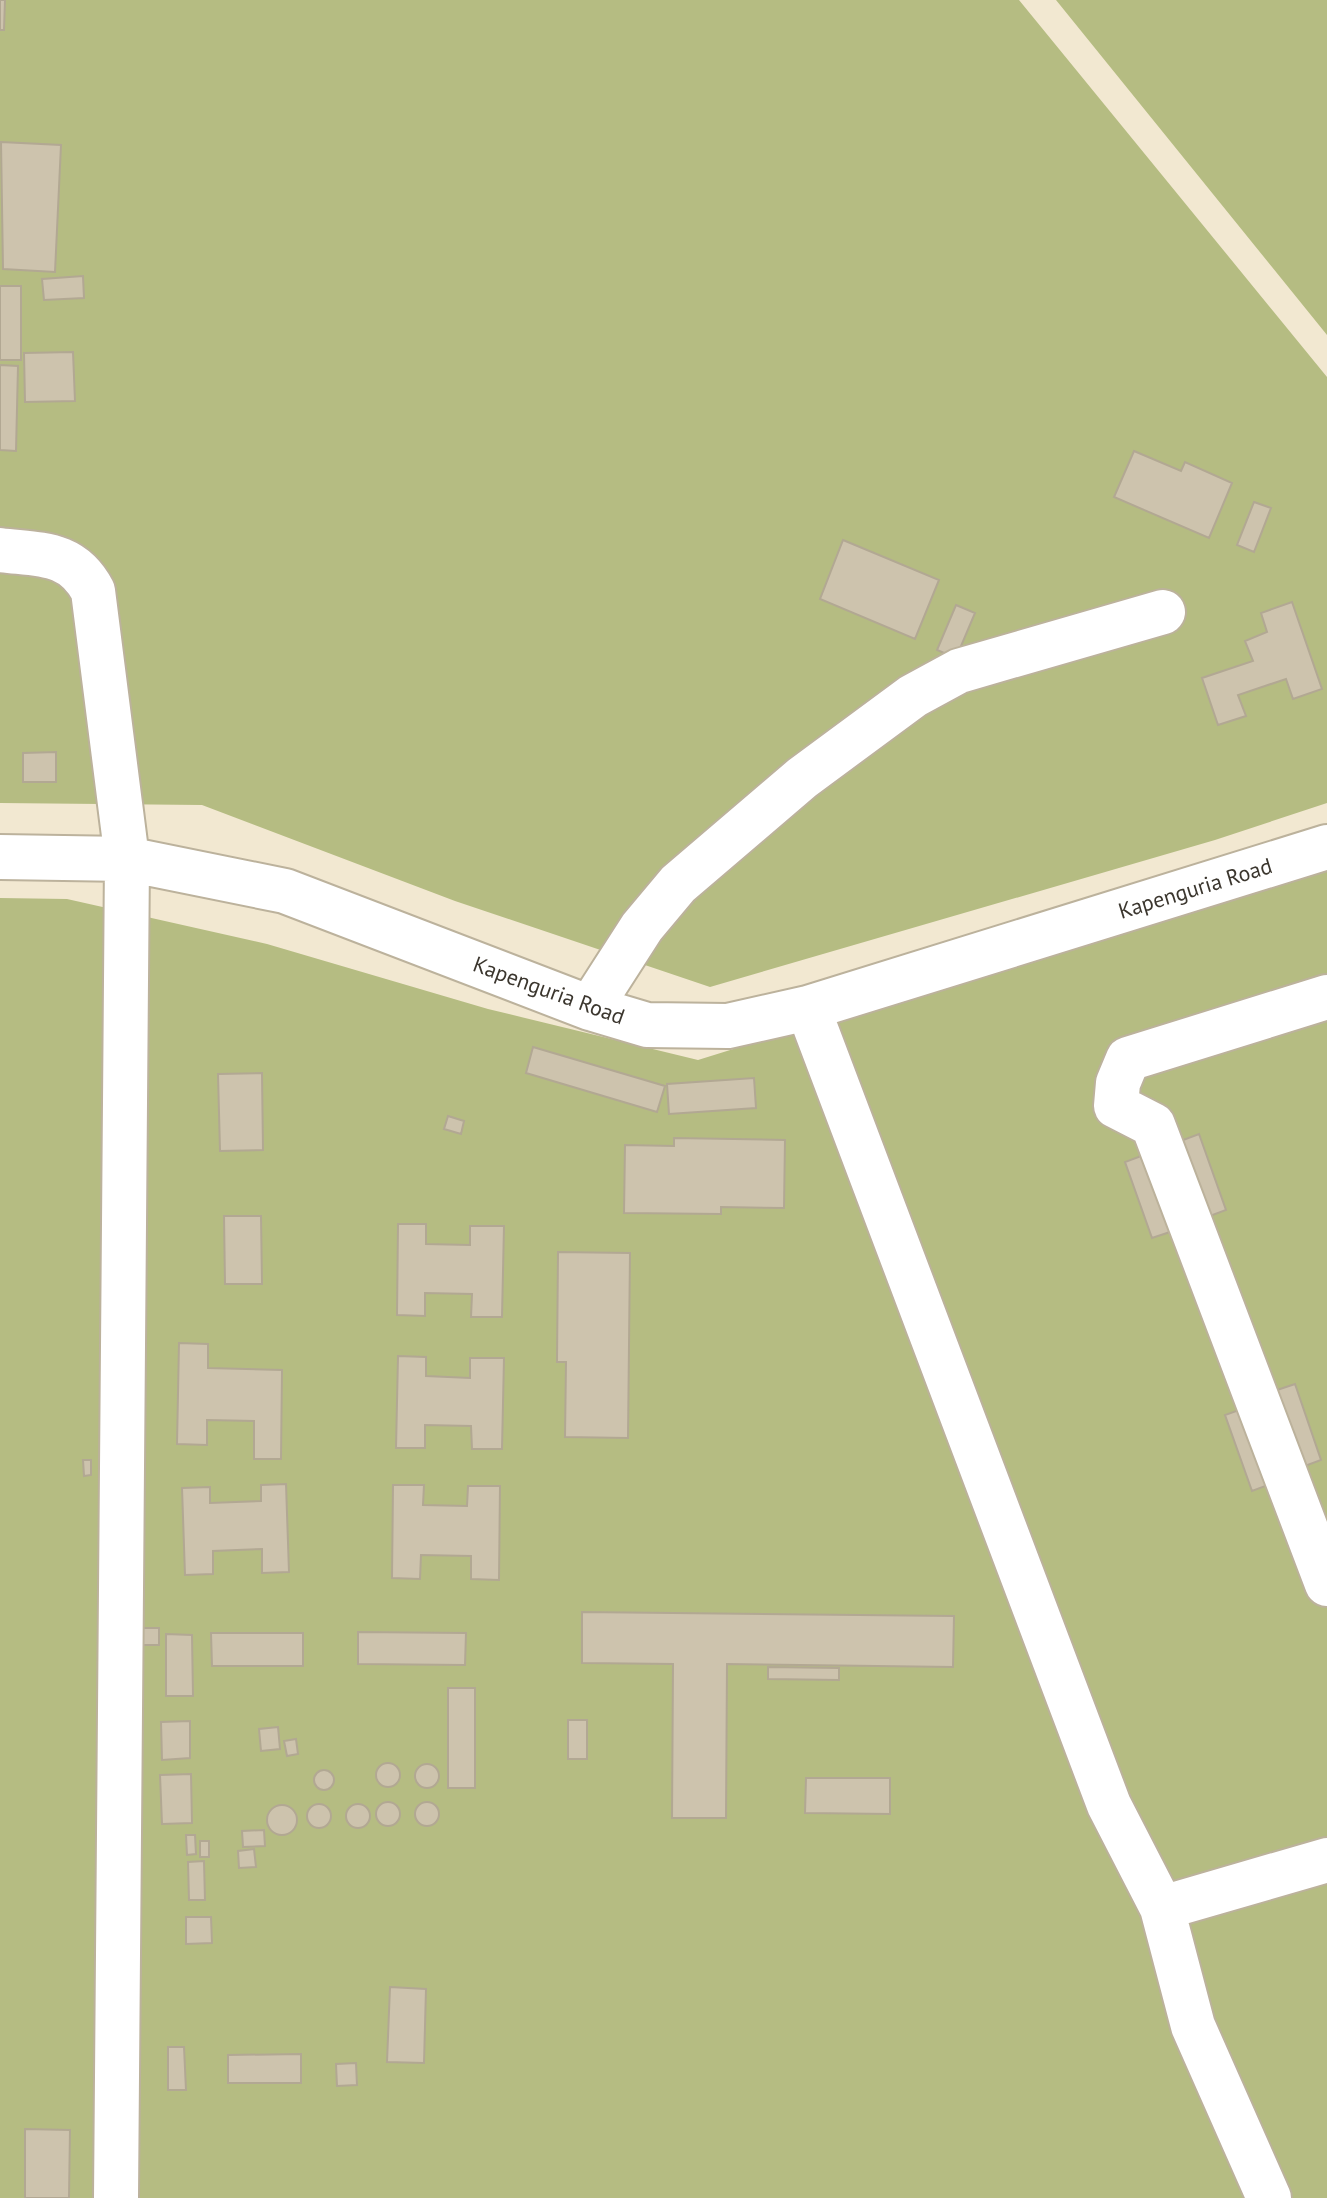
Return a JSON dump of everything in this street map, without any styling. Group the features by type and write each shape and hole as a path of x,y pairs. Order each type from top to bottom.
{"street":[{"path":"0,550 64,558 87,580 93,591 127,859 116,2198"},
{"path":"590,1008 642,927 678,884 802,778 913,696 959,671 1163,612"},
{"name":"Kapenguria Road","path":"0,857 127,859 285,891 590,1008 647,1025 728,1026 808,1008 1327,847"},
{"path":"1327,997 1128,1059 1118,1083 1116,1106 1153,1125 1327,1584"},
{"path":"808,1008 1109,1805 1162,1908 1193,2026 1269,2198"},
{"path":"1162,1908 1327,1860"}],"green space":[{"path":"0,0 1019,0 1327,377 1327,803 1215,840 710,987 455,901 202,805 0,803"},
{"path":"1056,0 1327,0 1327,335"},
{"path":"1327,864 1327,2198 0,2198 0,898 67,899 267,944 488,1009 698,1060"}],"building":[{"path":"0,0 5,0 4,30 0,30"},
{"path":"1,142 61,145 55,272 3,269"},
{"path":"83,276 84,298 44,300 42,279"},
{"path":"0,286 21,286 21,360 0,360"},
{"path":"73,352 75,401 25,402 24,353"},
{"path":"0,365 18,366 16,451 0,450"},
{"path":"1134,451 1181,471 1185,462 1232,483 1209,538 1114,497"},
{"path":"1254,502 1271,508 1254,552 1237,545"},
{"path":"843,540 939,580 915,639 820,599"},
{"path":"1292,602 1322,689 1293,699 1286,679 1238,695 1246,716 1218,725 1202,678 1253,661 1245,641 1267,632 1261,613"},
{"path":"956,605 975,613 956,658 937,650"},
{"path":"56,752 56,782 23,782 23,753"},
{"path":"533,1047 665,1086 657,1112 526,1073"},
{"path":"262,1073 263,1150 220,1151 218,1074"},
{"path":"754,1078 756,1108 669,1114 667,1084"},
{"path":"448,1116 464,1121 461,1134 444,1129"},
{"path":"1199,1134 1226,1210 1202,1219 1175,1143"},
{"path":"674,1138 785,1140 784,1208 721,1207 721,1214 624,1213 625,1145 674,1146"},
{"path":"1149,1153 1176,1230 1152,1238 1125,1162"},
{"path":"224,1216 261,1216 262,1284 225,1284"},
{"path":"398,1224 426,1224 426,1244 470,1245 470,1226 504,1226 502,1317 471,1317 472,1294 425,1293 425,1316 397,1315"},
{"path":"558,1252 630,1253 628,1438 565,1437 566,1362 557,1362"},
{"path":"179,1343 208,1344 208,1368 282,1370 281,1459 254,1459 254,1421 207,1420 207,1445 177,1444"},
{"path":"398,1356 426,1357 426,1376 470,1378 470,1358 504,1358 502,1449 472,1449 471,1426 425,1425 425,1448 396,1448"},
{"path":"1295,1384 1321,1460 1297,1469 1271,1392"},
{"path":"1250,1406 1276,1482 1252,1491 1225,1415"},
{"path":"83,1460 91,1460 91,1475 84,1476"},
{"path":"286,1484 289,1572 262,1573 262,1549 213,1551 213,1574 185,1575 182,1488 210,1487 210,1503 261,1501 261,1485"},
{"path":"393,1485 424,1485 423,1505 467,1506 468,1486 500,1486 499,1580 471,1579 471,1556 421,1555 420,1579 392,1578"},
{"path":"582,1612 954,1616 953,1667 727,1664 726,1818 672,1818 673,1664 582,1663"},
{"path":"139,1628 159,1628 159,1645 139,1645"},
{"path":"358,1632 466,1633 465,1665 358,1664"},
{"path":"211,1633 303,1633 303,1666 212,1666"},
{"path":"166,1634 192,1635 193,1696 166,1696"},
{"path":"768,1667 839,1668 839,1680 768,1679"},
{"path":"448,1688 475,1688 475,1788 448,1788"},
{"path":"568,1720 587,1720 587,1759 568,1759"},
{"path":"190,1721 190,1758 162,1760 161,1722"},
{"path":"278,1727 280,1749 261,1751 259,1729"},
{"path":"296,1739 298,1754 287,1756 284,1741"},
{"path":"388,1763 397,1766 400,1775 397,1784 388,1787 379,1784 376,1775 379,1766"},
{"path":"422,1764 432,1764 439,1771 439,1781 432,1788 422,1788 415,1781 415,1771"},
{"path":"324,1770 331,1773 334,1780 331,1787 324,1790 317,1787 314,1780 317,1773"},
{"path":"191,1774 192,1823 162,1824 160,1775"},
{"path":"806,1778 890,1778 890,1814 805,1813"},
{"path":"388,1802 396,1806 400,1814 396,1822 388,1826 380,1822 376,1814 380,1806"},
{"path":"427,1802 438,1809 439,1814 432,1825 427,1826 416,1819 415,1814 422,1803"},
{"path":"319,1804 328,1807 331,1816 328,1825 319,1828 310,1825 307,1816 310,1807"},
{"path":"358,1804 367,1807 370,1816 367,1825 358,1828 349,1825 346,1816 349,1807"},
{"path":"282,1805 293,1809 297,1820 293,1831 282,1835 271,1831 267,1820 271,1809"},
{"path":"264,1830 265,1846 243,1847 242,1831"},
{"path":"186,1835 195,1835 196,1854 187,1855"},
{"path":"200,1841 209,1841 209,1857 200,1857"},
{"path":"254,1849 256,1867 239,1868 238,1851"},
{"path":"204,1861 205,1900 189,1900 188,1862"},
{"path":"186,1917 211,1917 212,1943 186,1944"},
{"path":"390,1987 426,1989 424,2063 387,2062"},
{"path":"168,2047 184,2047 186,2090 168,2090"},
{"path":"301,2054 301,2083 228,2083 228,2055"},
{"path":"356,2063 357,2085 337,2086 336,2064"},
{"path":"25,2129 70,2130 69,2198 25,2198"}]}
